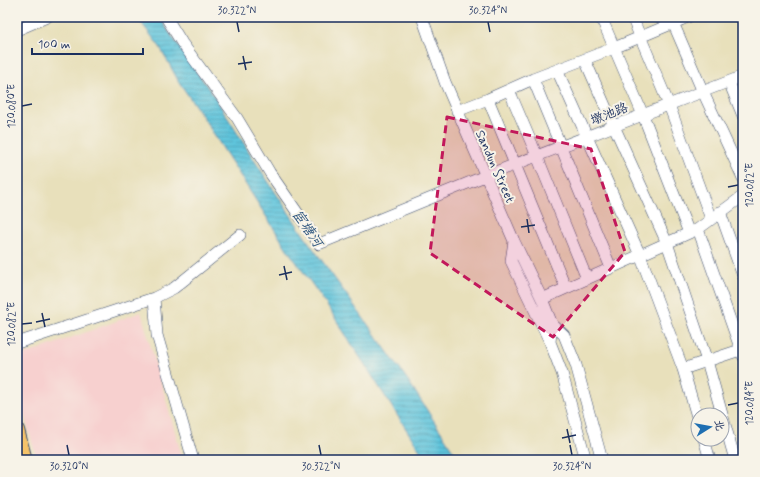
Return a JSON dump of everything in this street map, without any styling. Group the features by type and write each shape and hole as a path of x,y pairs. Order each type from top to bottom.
{"main road":[{"path":"17,430 25,460"}],"street":[{"path":"17,30 47,17"},
{"name":"墩池路","path":"166,17 182,43 237,118 270,173 319,244 485,176 743,76"},
{"name":"Sandun Street","path":"422,17 445,82 514,241 542,299 552,324 564,335 576,365 602,460"},
{"path":"601,17 693,231 742,352 683,369"},
{"path":"632,17 743,276"},
{"path":"457,111 533,79 641,38 672,20 688,17"},
{"path":"672,20 703,92 743,178"},
{"path":"585,60 667,243 707,361 735,460"},
{"path":"557,70 588,136 640,255 683,369 694,407"},
{"path":"533,79 611,268"},
{"path":"729,82 743,116"},
{"path":"509,90 587,279"},
{"path":"488,99 566,288"},
{"path":"542,299 693,231 743,196"},
{"path":"17,343 154,298 174,288 240,235"},
{"path":"514,241 511,261 550,342"},
{"path":"154,298 157,335 193,460"},
{"name":"Sandun Street","path":"552,324 550,342 562,373 586,460"},
{"path":"706,447 710,460"}],"highlighted area":[{"path":"447,117 591,149 625,252 553,337 430,253"}],"shaded area":[{"path":"141,312 183,460 37,460 17,390 17,360 21,356"}],"water":[{"path":"135,17 159,17 216,99 305,237 407,379 459,460 426,460 324,301 287,249 179,82 160,47"}],"water label":[{"name":"宦塘河","path":"308,228"}]}
